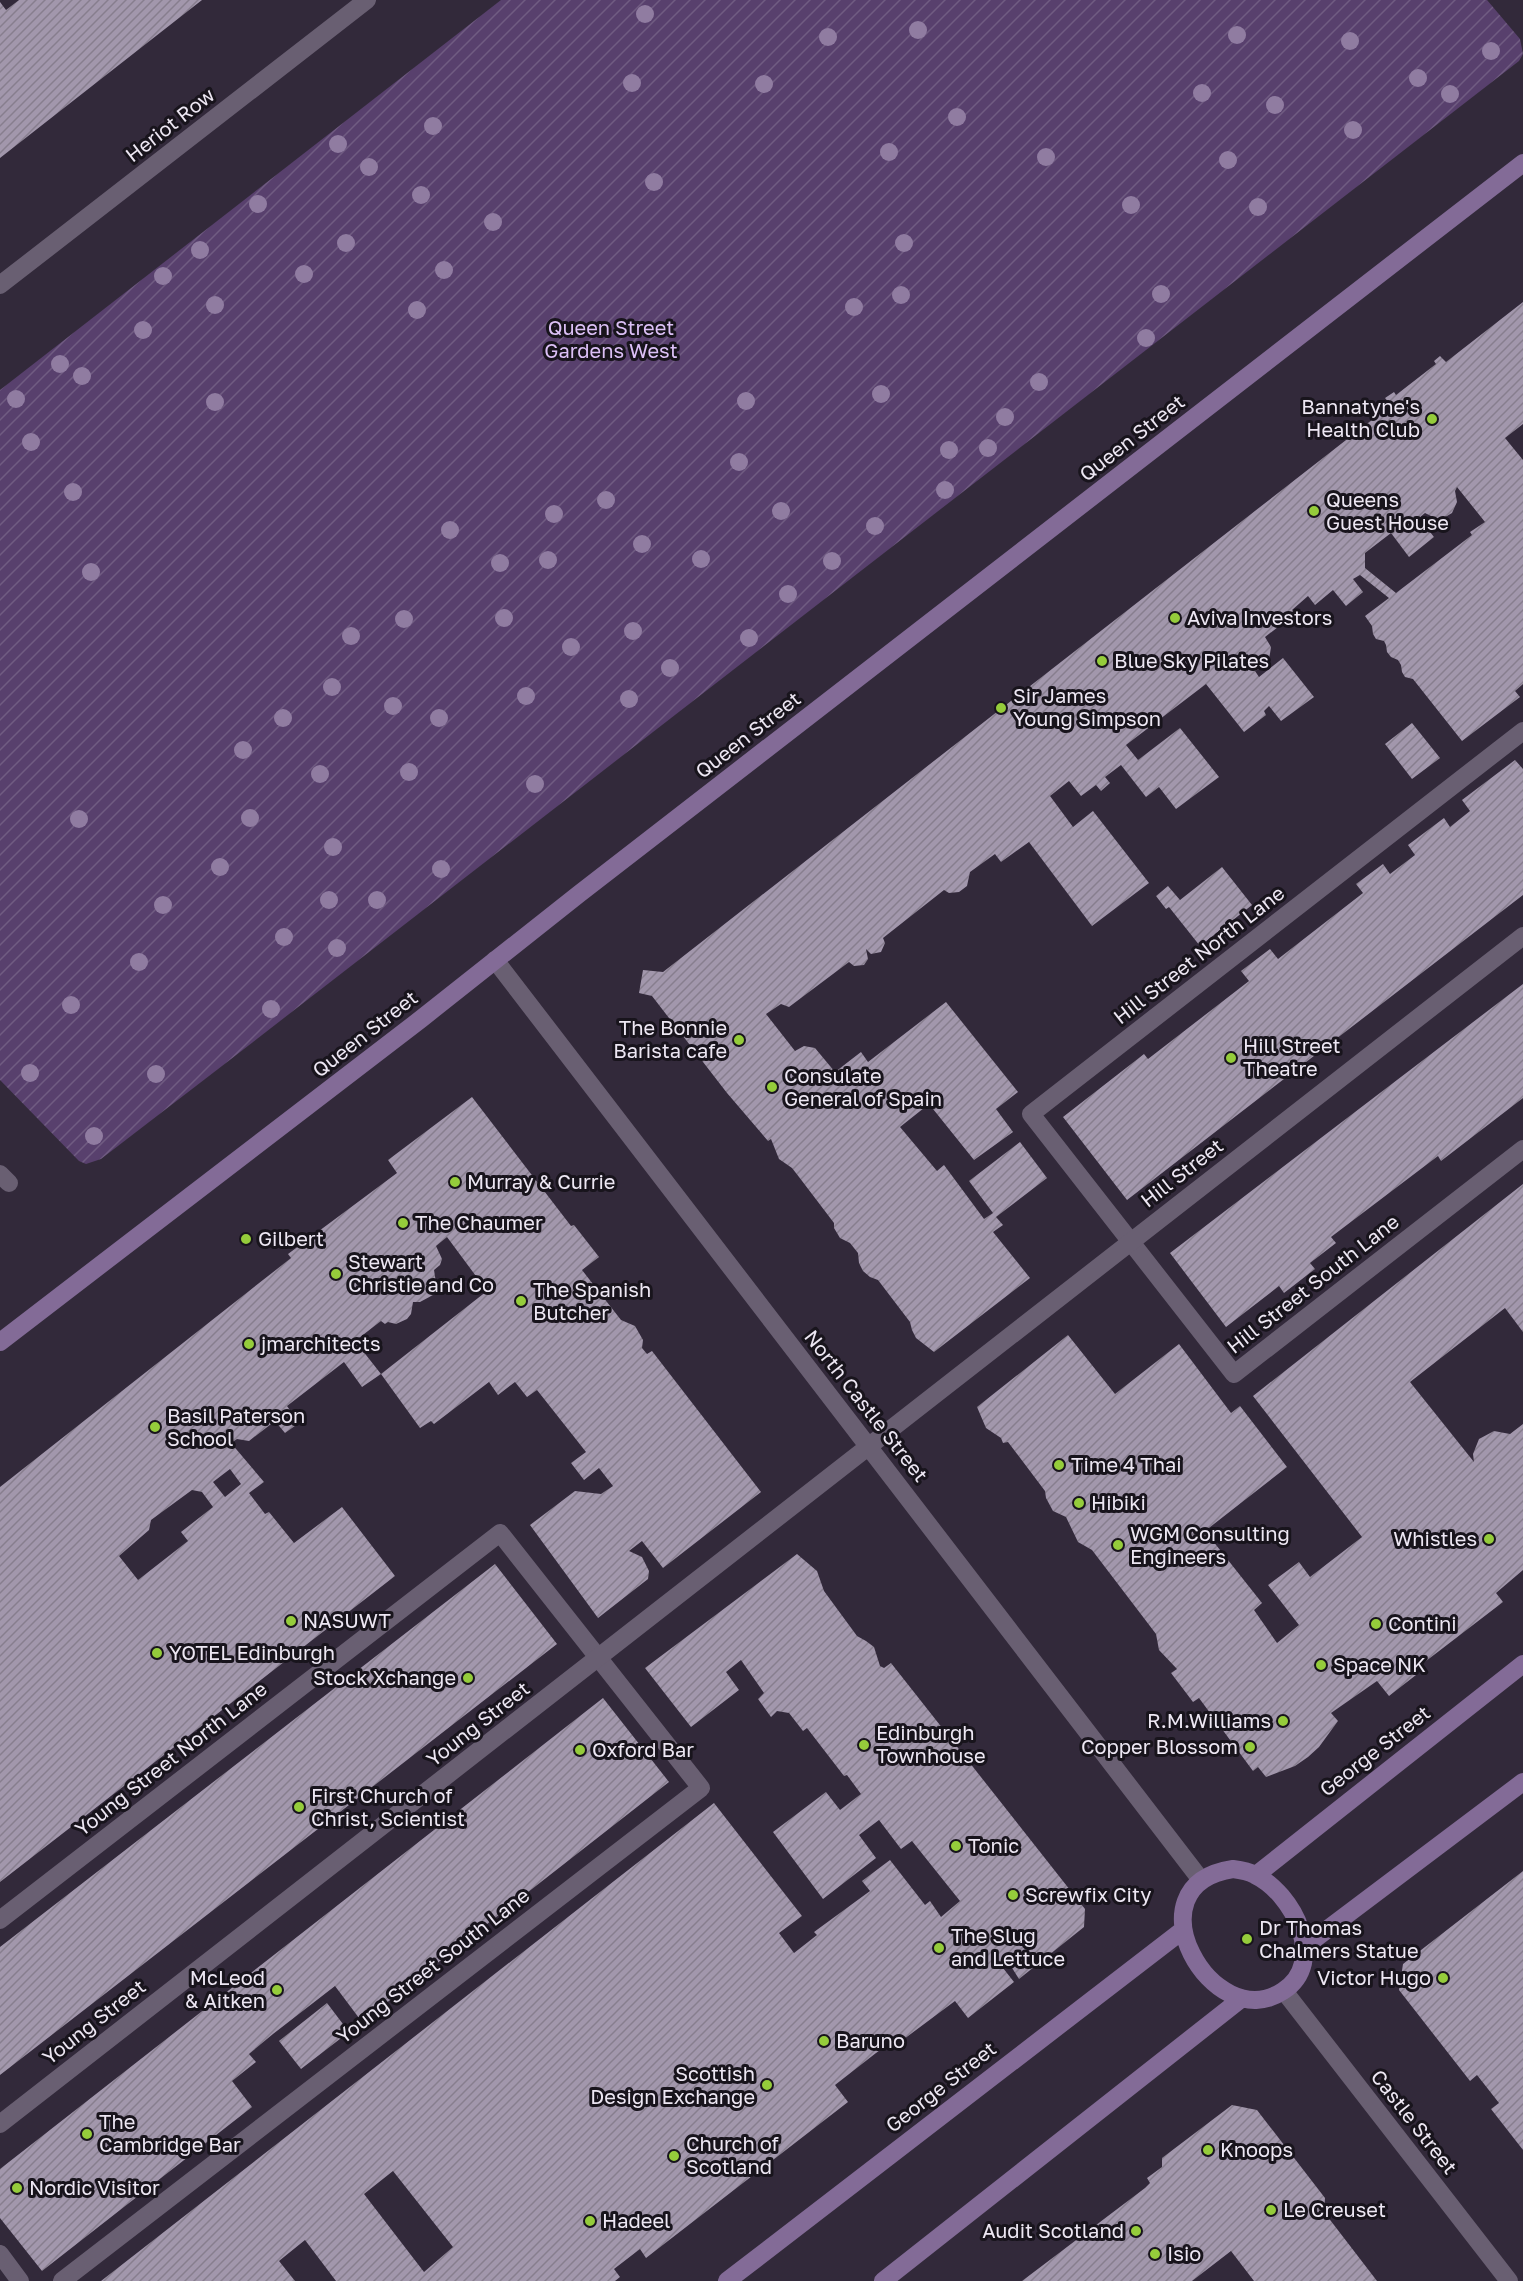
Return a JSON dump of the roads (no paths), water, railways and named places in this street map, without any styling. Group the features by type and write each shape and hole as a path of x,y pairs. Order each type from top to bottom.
{"street":[{"name":"Heriot Row","path":"0,285 367,0"},
{"name":"Queen Street","path":"0,1342 1523,163"},
{"name":"Hill Street North Lane","path":"1131,1242 1031,1114 1523,731"},
{"name":"Hill Street","path":"869,1447 1523,936"},
{"name":"North Castle Street","path":"495,960 1201,1880"},
{"name":"Hill Street South Lane","path":"1131,1242 1234,1374 1523,1149"},
{"name":"Young Street","path":"0,2124 869,1447"},
{"name":"Young Street North Lane","path":"0,1920 500,1533 599,1658"},
{"name":"Young Street South Lane","path":"62,2281 701,1788 599,1658"},
{"name":"George Street","path":"1256,1875 1523,1664"},
{"path":"1305,1947 1523,1782"},
{"path":"1233,1869 1256,1875 1274,1888 1288,1905 1299,1925 1305,1947 1297,1976 1284,1991 1263,2000 1241,1999 1227,1992 1204,1971 1194,1958 1183,1930 1182,1916 1185,1903 1201,1880 1211,1874 1233,1869"},
{"name":"George Street","path":"727,2281 1183,1930"},
{"name":"Castle Street","path":"1284,1991 1509,2281"},
{"path":"883,2281 1241,1999"},
{"path":"0,2254 20,2281"}],"place":[{"name":"Bannatyne's Health Club","path":"1432,419"},
{"name":"Queens Guest House","path":"1314,511"},
{"name":"Aviva Investors","path":"1175,618"},
{"name":"Blue Sky Pilates","path":"1102,661"},
{"name":"Sir James Young Simpson","path":"1001,708"},
{"name":"The Bonnie Barista cafe","path":"739,1040"},
{"name":"Hill Street Theatre","path":"1231,1058"},
{"name":"Consulate General of Spain","path":"772,1087"},
{"name":"Murray & Currie","path":"455,1182"},
{"name":"The Chaumer","path":"403,1223"},
{"name":"Gilbert","path":"246,1239"},
{"name":"Stewart Christie and Co","path":"336,1274"},
{"name":"The Spanish Butcher","path":"521,1301"},
{"name":"jmarchitects","path":"249,1344"},
{"name":"Basil Paterson School","path":"155,1427"},
{"name":"Time 4 Thai","path":"1059,1465"},
{"name":"Hibiki","path":"1079,1503"},
{"name":"Whistles","path":"1489,1539"},
{"name":"WGM Consulting Engineers","path":"1118,1545"},
{"name":"NASUWT","path":"291,1621"},
{"name":"Contini","path":"1376,1624"},
{"name":"YOTEL Edinburgh","path":"157,1653"},
{"name":"Space NK","path":"1321,1665"},
{"name":"Stock Xchange","path":"468,1678"},
{"name":"R.M.Williams","path":"1283,1721"},
{"name":"Edinburgh Townhouse","path":"864,1745"},
{"name":"Copper Blossom","path":"1250,1747"},
{"name":"Oxford Bar","path":"580,1750"},
{"name":"First Church of Christ, Scientist","path":"299,1807"},
{"name":"Tonic","path":"956,1846"},
{"name":"Screwfix City","path":"1013,1895"},
{"name":"Dr Thomas Chalmers Statue","path":"1247,1939"},
{"name":"The Slug and Lettuce","path":"939,1948"},
{"name":"Victor Hugo","path":"1443,1978"},
{"name":"McLeod & Aitken","path":"277,1990"},
{"name":"Baruno","path":"824,2041"},
{"name":"Scottish Design Exchange","path":"767,2085"},
{"name":"The Cambridge Bar","path":"87,2134"},
{"name":"Knoops","path":"1208,2150"},
{"name":"Church of Scotland","path":"674,2156"},
{"name":"Nordic Visitor","path":"17,2188"},
{"name":"Le Creuset","path":"1271,2210"},
{"name":"Hadeel","path":"590,2221"},
{"name":"Audit Scotland","path":"1136,2231"},
{"name":"Isio","path":"1155,2254"}],"park label":[{"name":"Queen Street Gardens West","path":"611,340"}]}
